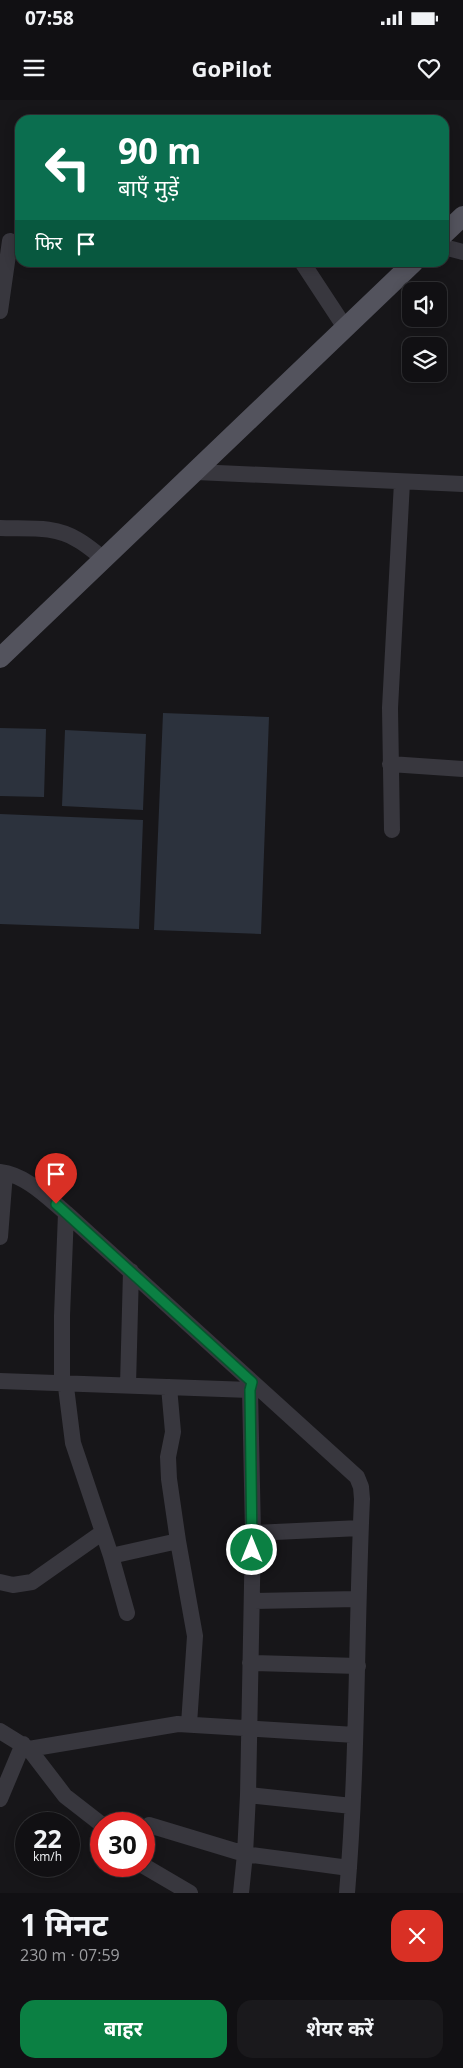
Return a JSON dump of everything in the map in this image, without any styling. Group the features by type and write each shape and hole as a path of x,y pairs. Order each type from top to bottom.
{"main road":[{"path":"449,229 463,216"},
{"path":"0,658 409,267"}],"street":[{"path":"0,311 10,241"},
{"path":"449,248 463,252"},
{"path":"305,267 346,329"},
{"path":"196,472 463,484"},
{"path":"392,830 390,708 402,482"},
{"path":"0,528 57,531 78,540 104,559"},
{"path":"390,764 463,768"},
{"path":"0,1238 2,1172 34,1187 66,1213 131,1271 251,1386 357,1477 361,1492 357,1599 358,1666 347,1893"},
{"path":"66,1213 62,1316 62,1378 66,1387 73,1443 111,1556 127,1613"},
{"path":"128,1385 131,1271"},
{"path":"0,1381 169,1387 251,1386"},
{"path":"241,1893 248,1795 252,1601 251,1386"},
{"path":"169,1387 173,1432 168,1457 169,1478 195,1636 189,1724"},
{"path":"253,1533 360,1528"},
{"path":"0,1582 13,1585 32,1582 103,1532"},
{"path":"111,1556 178,1541"},
{"path":"252,1601 357,1599"},
{"path":"250,1664 358,1666"},
{"path":"26,1746 172,1724 248,1727 355,1735"},
{"path":"0,1732 26,1746 65,1796 90,1815"},
{"path":"0,1799 26,1746"},
{"path":"248,1795 352,1806"},
{"path":"155,1828 245,1854 349,1868"},
{"path":"155,1872 190,1893"}],"shaded area":[{"path":"163,713 269,717 261,934 154,930"},
{"path":"0,728 46,729 44,797 0,796"},
{"path":"65,730 146,734 143,810 62,806"},
{"path":"0,814 143,820 139,929 0,924"}],"route":[{"path":"56,1204 252,1382 250,1390 252,1550"}]}
